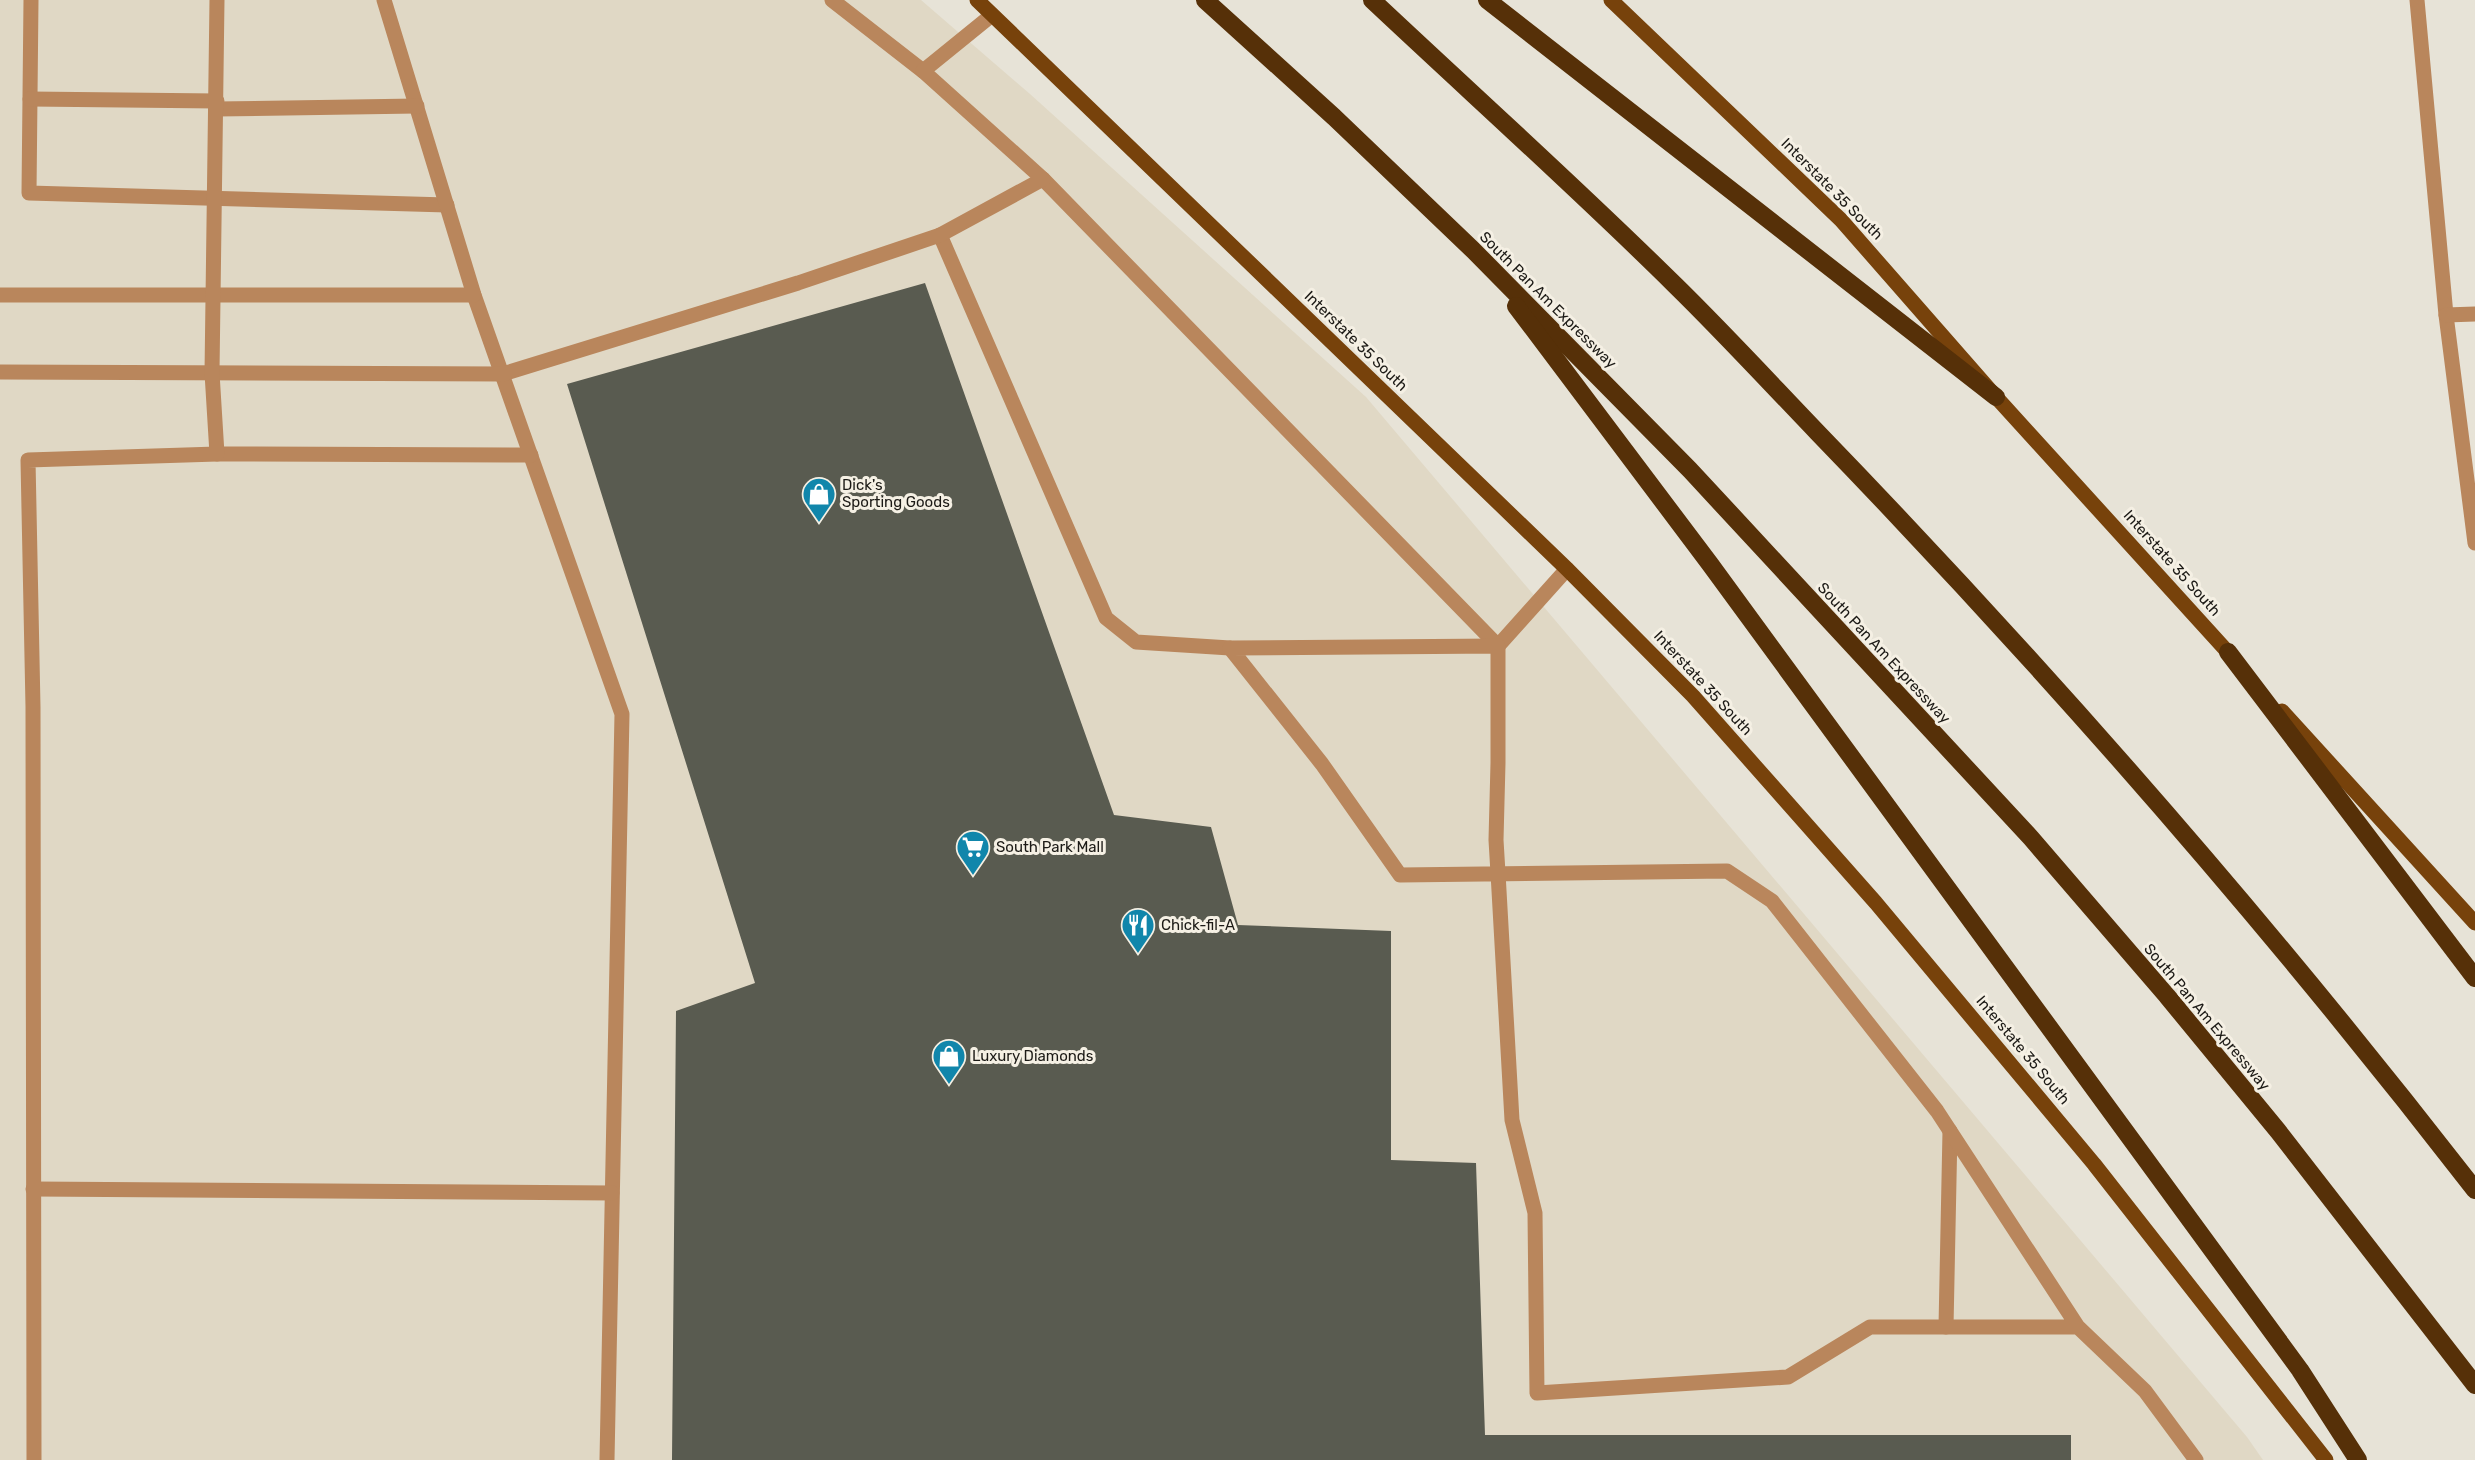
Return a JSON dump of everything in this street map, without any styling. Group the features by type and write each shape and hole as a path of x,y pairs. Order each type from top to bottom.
{"highway":[{"name":"South Pan Am Expressway","path":"1205,0 1334,117 1473,250 1690,470 2031,838 2167,996 2278,1131 2475,1385"},
{"path":"1372,0 1676,286 1930,549 2065,696 2200,851 2389,1078 2475,1190"},
{"path":"1487,0 1996,397"},
{"path":"1473,250 1710,564 2300,1371 2358,1460"},
{"path":"2228,652 2475,978"}],"main road":[{"name":"Interstate 35 South","path":"977,0 1567,569 1694,696 1876,903 2094,1164 2326,1460"},
{"name":"Interstate 35 South","path":"1611,0 1841,220 1996,397 2475,923"}],"lane":[{"path":"31,0 29,194 447,205"},
{"path":"217,0 212,373 217,454"},
{"path":"384,0 474,295 622,714 607,1460"},
{"path":"832,0 922,71 1043,179 1498,646"},
{"path":"2417,0 2446,315 2475,543"},
{"path":"922,71 992,15"},
{"path":"30,99 216,105 417,106"},
{"path":"0,372 503,374 798,283 940,235 1043,179"},
{"path":"940,235 1106,618 1136,642 1230,648 1498,646"},
{"path":"0,295 474,295"},
{"path":"2446,315 2475,314"},
{"path":"34,1460 33,707 28,460 217,454 531,455"},
{"path":"1567,569 1498,646 1496,840 1512,1120 1535,1213 1537,1393 1788,1377 1870,1327 2078,1327"},
{"path":"1230,648 1322,764 1400,874 1727,871 1772,901 1950,1131 2078,1327 2145,1391 2196,1460"},
{"path":"1946,1327 1950,1131"},
{"path":"33,1189 612,1193"}],"shaded area":[{"path":"0,0 921,0 1030,94 1366,397 2247,1437 2263,1460 0,1460"}],"building":[{"name":"South Park Mall","path":"925,283 1114,815 1211,827 1238,925 1391,931 1391,1160 1476,1163 1485,1435 2071,1435 2071,1460 672,1460 676,1011 755,983 567,384"}],"place":[{"name":"Dick's Sporting Goods","path":"819,523"},
{"name":"South Park Mall","path":"973,876"},
{"name":"Chick-fil-A","path":"1138,954"},
{"name":"Luxury Diamonds","path":"949,1085"}]}
